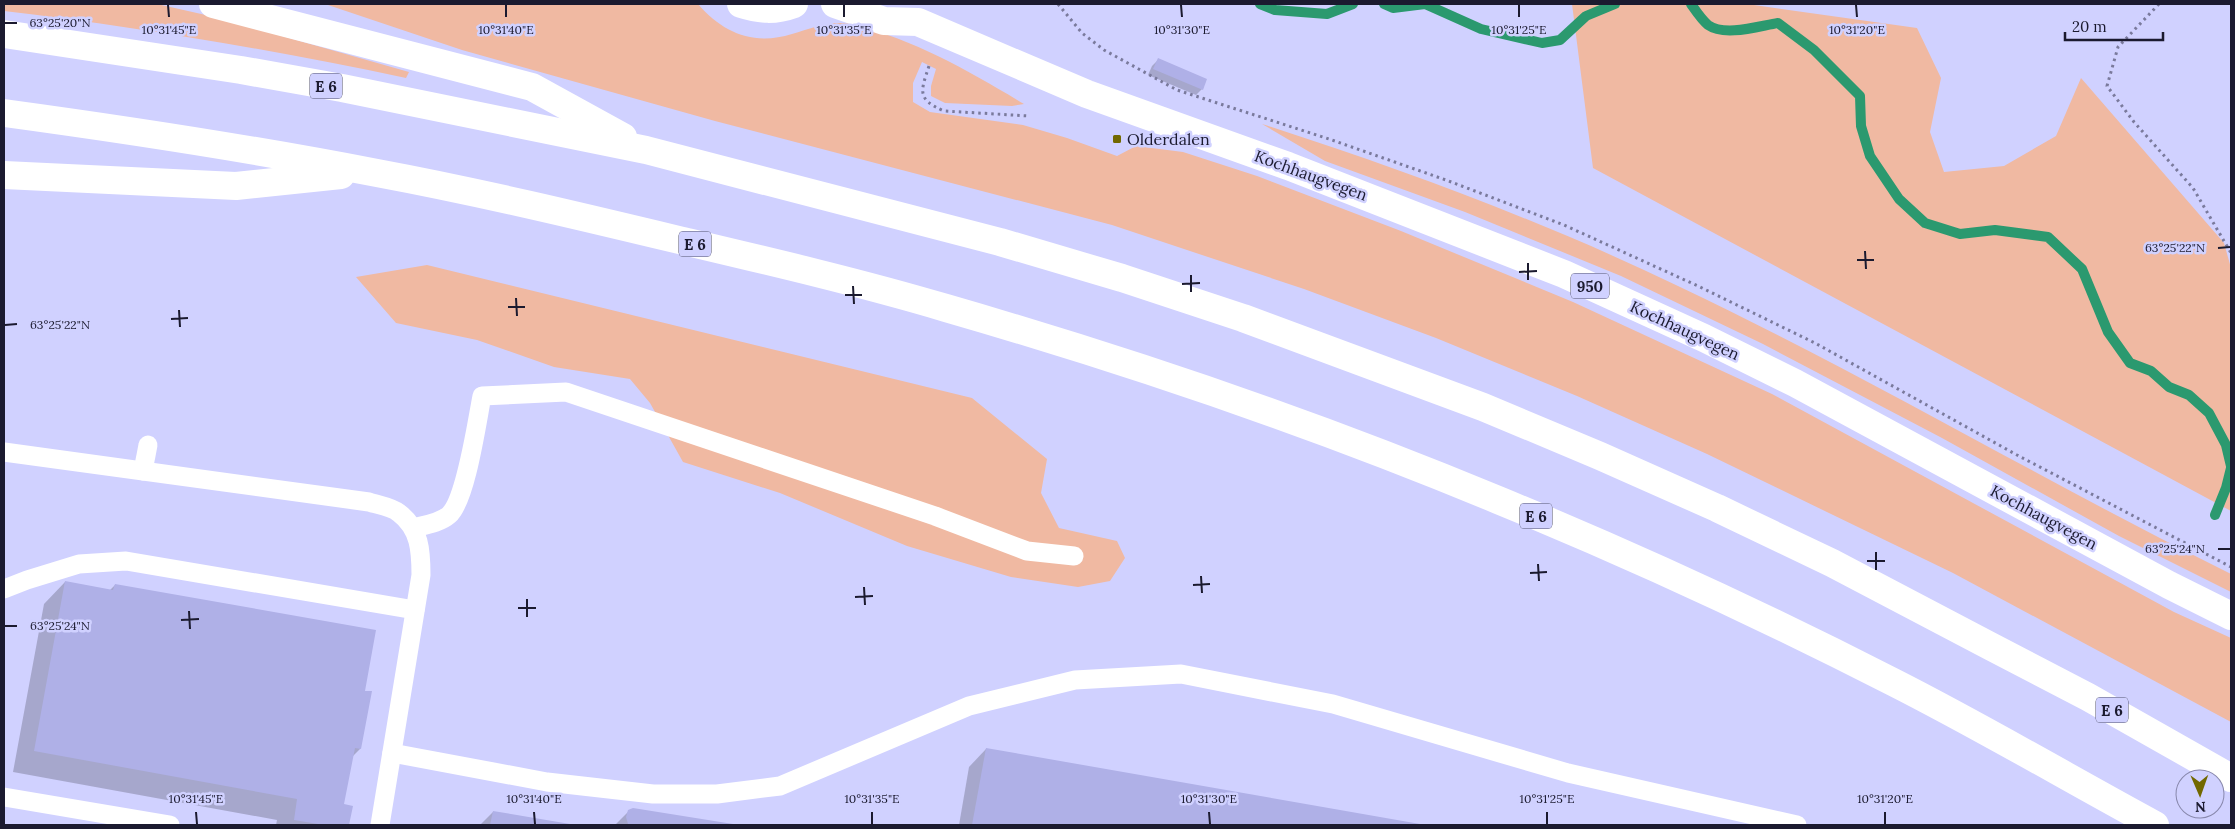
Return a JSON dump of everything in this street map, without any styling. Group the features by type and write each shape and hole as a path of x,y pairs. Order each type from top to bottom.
{"main road":[{"name":"E 6","path":"213,4 532,87 646,150"},
{"path":"742,4 757,9 775,9 794,4"},
{"name":"Kochhaugvegen","path":"835,4 884,21 911,13 1087,94 1288,166 1564,274 1704,338 1795,383 2231,616"},
{"name":"E 6","path":"4,34 324,85 646,150 1000,242 1122,278 1244,318 1483,407 1609,460 1832,563 2080,693 2231,778"},
{"name":"E 6","path":"4,113 222,145 374,172 553,209 801,269 943,307 1083,349 1352,442 1498,500 1633,558 1767,619 1898,684 2154,825"},
{"name":"E 6","path":"4,174 236,186 374,172"}],"lane":[{"path":"413,528 436,522 450,514 461,497 482,396 566,392 880,497 1028,551 1074,556"},
{"path":"144,471 148,445"},
{"path":"4,452 369,502 398,512 413,528 421,549 421,575 380,825"},
{"path":"4,589 79,564 126,561 415,610"},
{"path":"392,753 547,782 653,794 717,794 780,786 969,706 1075,680 1181,674 1332,704 1568,773 1797,825"},
{"path":"4,797 170,825"}],"path":[{"path":"2159,4 2118,46 2107,86 2134,122 2193,188 2231,253"},
{"path":"929,66 922,93 924,100 932,106 944,111 1030,116"}],"shaded area":[{"path":"4,4 157,4 219,18 409,72 406,78 206,40 4,11"},
{"path":"325,4 698,4 718,23 740,34 752,37 778,37 823,25 847,23 899,39 942,58 1024,104 1012,106 945,103 931,96 931,86 936,69 922,62 913,83 913,102 930,112 1023,125 1117,156 1136,146 1183,152 1257,176 1401,231 1573,302 1772,394 2174,612 2231,638 2231,722 1953,573 1707,454 1577,396 1436,338 1304,289 1112,225 715,121 462,50"},
{"path":"1572,4 1747,4 1917,28 1941,78 1930,132 1944,172 2004,166 2056,136 2081,78 2224,243 2231,268 2231,511 1593,168"},
{"path":"1262,124 1473,198 1576,240 1678,286 1818,356 2093,503 2231,574 2231,592 2119,536 1942,438 1763,344 1621,276 1465,212 1325,161"},
{"path":"427,265 972,398 1047,459 1041,493 1059,528 1117,541 1125,558 1110,581 1078,587 1011,577 907,546 780,493 683,462 650,403 630,379 554,367 477,340 396,323 356,277"}],"building":[{"path":"1158,58 1207,79 1203,90 1153,69"},
{"path":"65,581 113,590 115,584 376,630 365,691 372,691 361,749 355,748 344,804 353,806 349,825 324,825 294,820 297,799 34,751"},
{"path":"986,748 1420,824 1420,825 972,825"},
{"path":"633,808 733,825 631,825 628,824 626,817 628,810"},
{"path":"493,811 570,824 570,825 490,825"}],"waterway":[{"path":"1260,4 1275,10 1327,14 1353,4"},
{"path":"1384,4 1393,8 1425,4 1481,29 1542,43 1560,40 1586,16 1615,4"},
{"path":"1691,4 1705,23 1715,28 1742,30 1778,23 1814,50 1860,96 1861,126 1870,156 1899,199 1925,223 1960,234 1995,230 2048,237 2082,269 2108,332 2130,363 2151,371 2169,387 2189,395 2209,413 2226,445 2231,466"},
{"path":"2215,515 2226,488 2231,468"}],"place":[{"name":"Olderdalen","path":"1117,139"}]}
